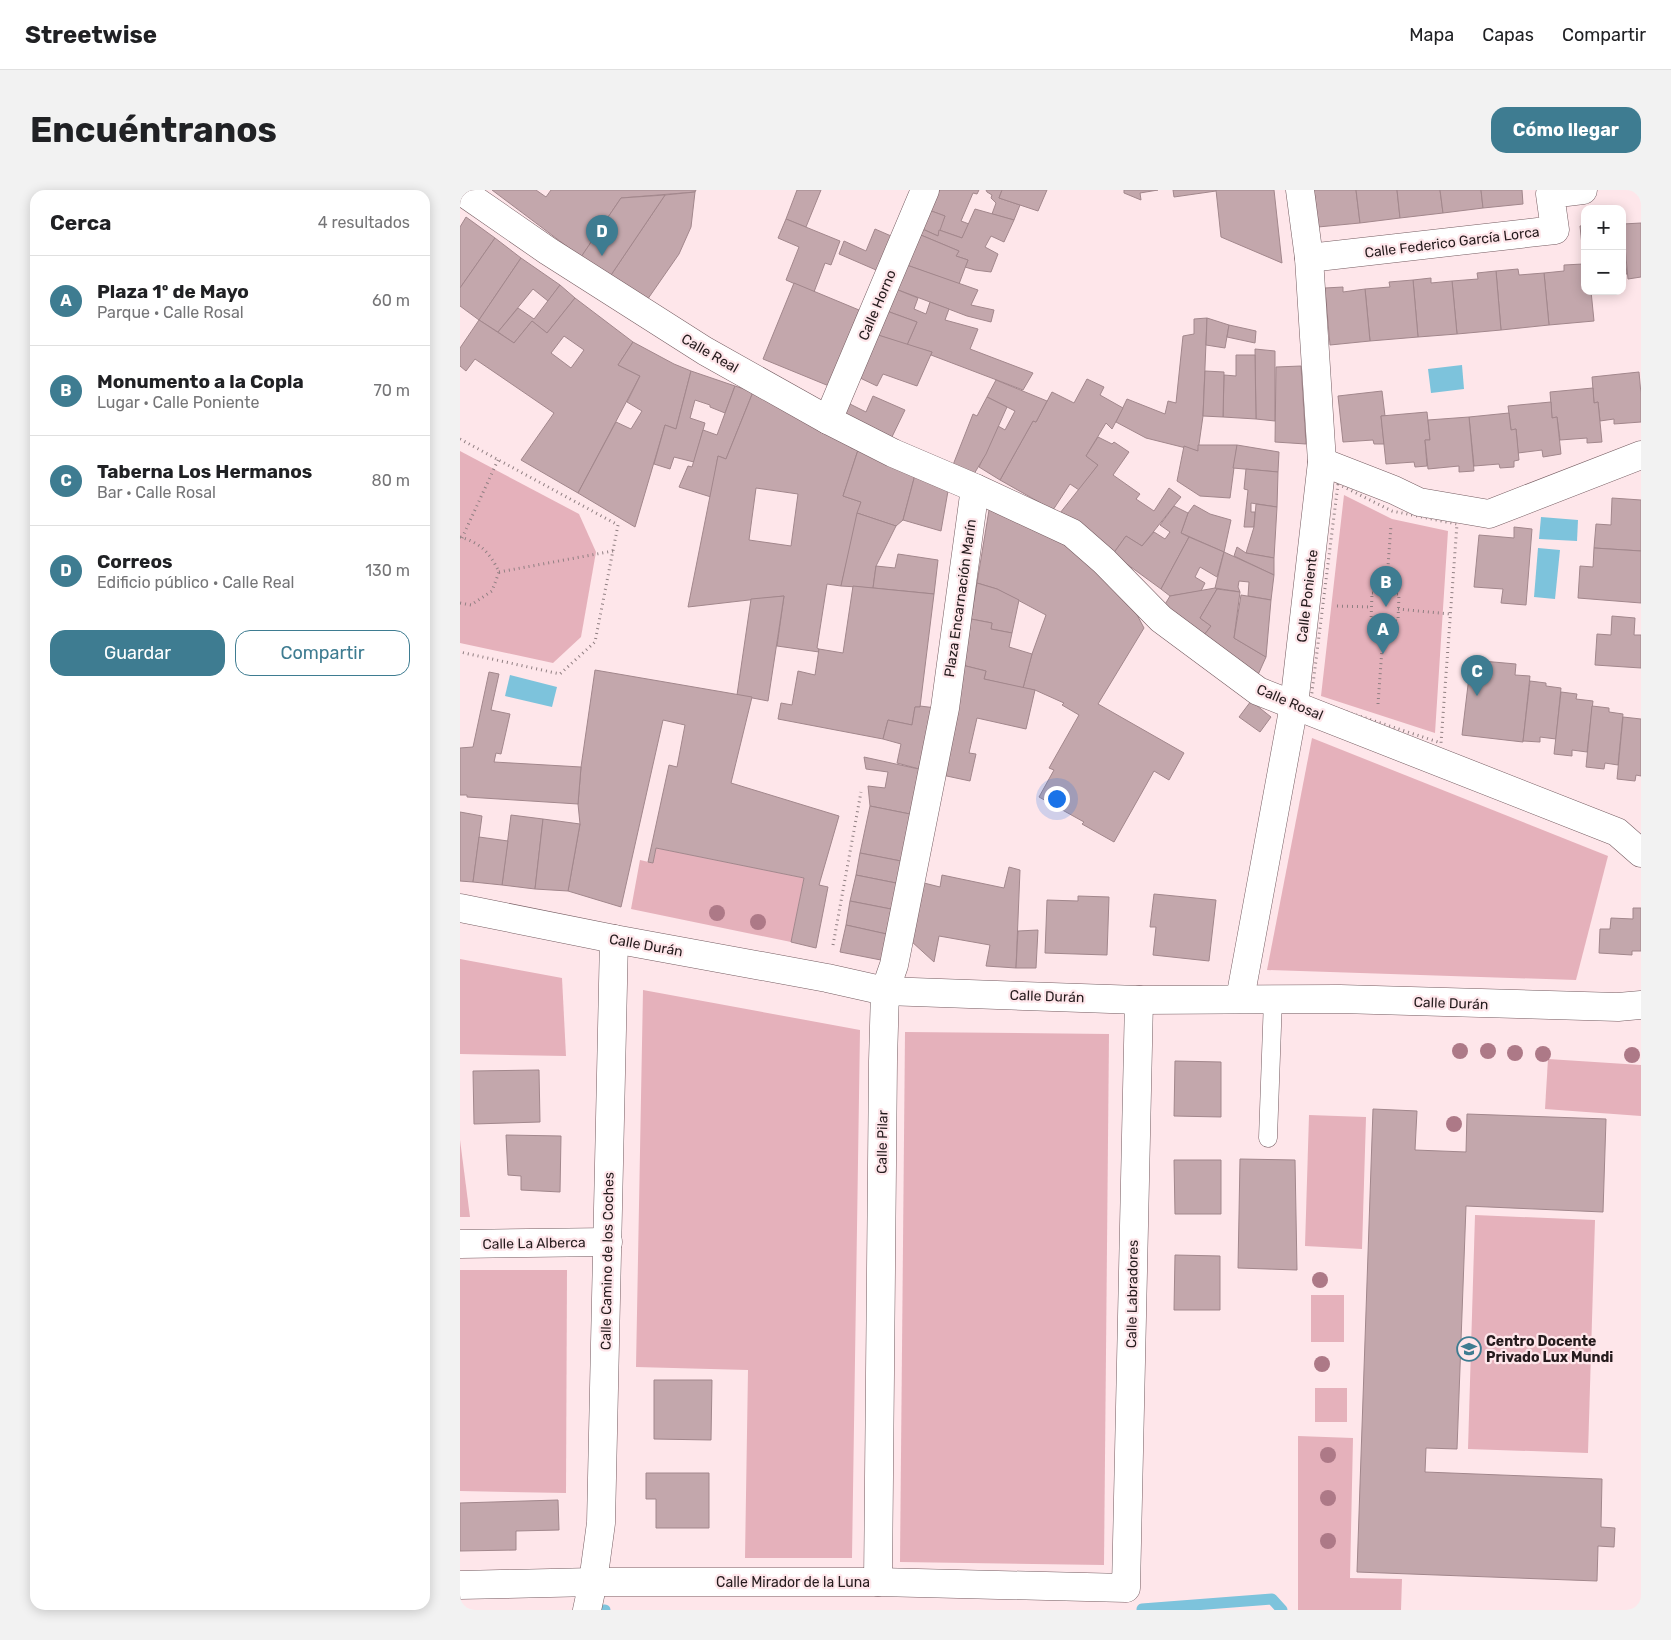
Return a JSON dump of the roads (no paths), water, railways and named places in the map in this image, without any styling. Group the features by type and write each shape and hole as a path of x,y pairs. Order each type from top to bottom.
{"street":[{"name":"Calle Real","path":"460,190 548,251 705,351 828,420 894,453 975,488"},
{"name":"Calle Horno","path":"828,420 926,190"},
{"name":"Calle Poniente","path":"1240,999 1294,705 1322,462 1309,258 1300,190"},
{"name":"Calle Federico García Lorca","path":"1309,258 1555,230 1550,194 1583,190"},
{"path":"1322,462 1394,490 1419,502 1489,514 1641,455"},
{"name":"Calle Rosal","path":"975,488 1072,533 1104,561 1161,619 1258,691 1294,705 1377,724 1617,832 1641,853"},
{"name":"Plaza Encarnación Marín","path":"945,708 975,488"},
{"name":"Calle Pilar","path":"878,1582 885,991 894,965 945,708"},
{"name":"Calle Durán","path":"460,908 614,939 827,978 885,991 1139,1000 1340,998 1618,1007 1641,1005"},
{"name":"Calle Camino de los Coches","path":"587,1610 601,1523 614,939"},
{"name":"Calle Labradores","path":"1126,1588 1139,1000"},
{"name":"Calle La Alberca","path":"460,1244 608,1242"},
{"name":"Calle Mirador de la Luna","path":"460,1585 593,1582 878,1582 1126,1588"}],"lane":[{"path":"1268,1138 1272,999"}],"water":[{"path":"1462,365 1464,389 1431,393 1428,369"},
{"path":"1541,517 1578,520 1577,541 1539,539"},
{"path":"1538,548 1560,550 1555,599 1534,597"},
{"path":"510,675 557,687 552,707 505,696"}],"waterway":[{"path":"1142,1609 1272,1599 1282,1610"}],"place":[{"name":"Correos","path":"602,256"},
{"name":"Monumento a la Copla","path":"1386,607"},
{"name":"Plaza 1º de Mayo","path":"1383,654"},
{"name":"Taberna Los Hermanos","path":"1477,696"},
{"name":"Centro Docente Privado Lux Mundi","path":"1469,1349"}]}
